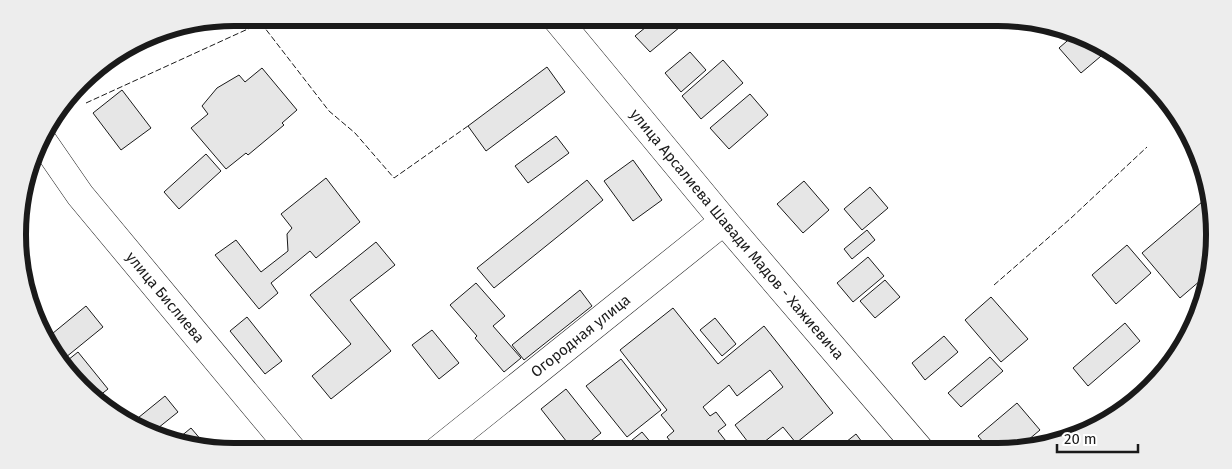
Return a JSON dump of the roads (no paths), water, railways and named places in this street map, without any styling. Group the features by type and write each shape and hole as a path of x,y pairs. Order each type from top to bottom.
{"street":[{"name":"улица Арсалиева Шавади Мадов - Хажиевича","path":"563,26 724,221 914,443"},
{"name":"улица Бислиева","path":"46,146 80,195 286,443"},
{"name":"Огородная улица","path":"447,443 724,221"}]}
